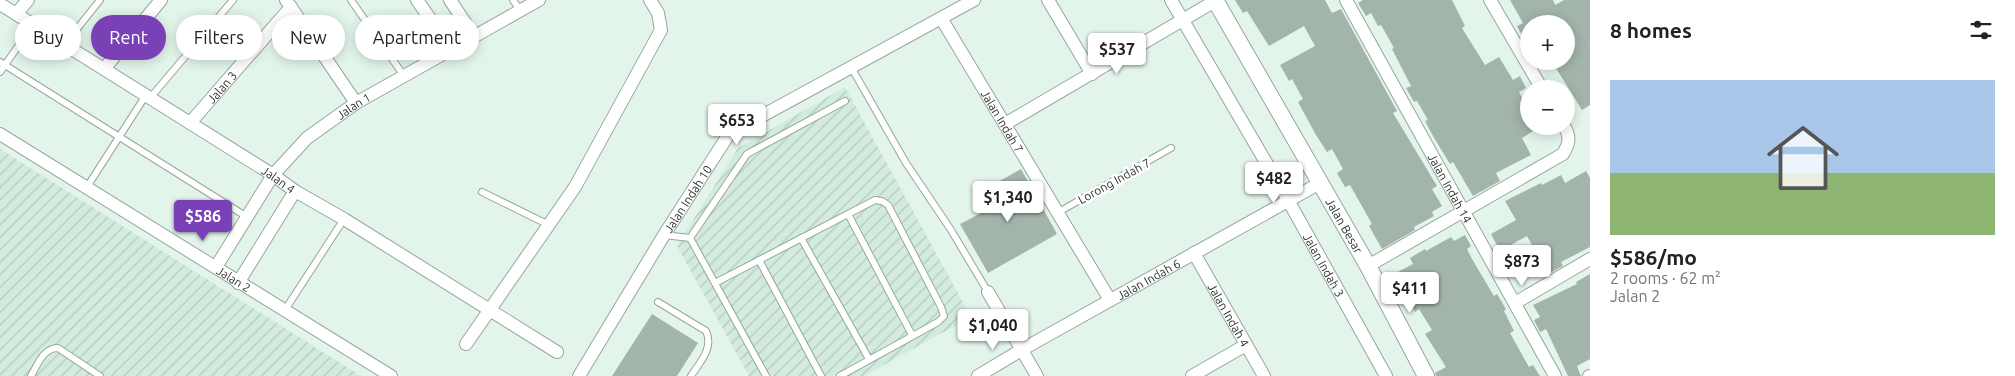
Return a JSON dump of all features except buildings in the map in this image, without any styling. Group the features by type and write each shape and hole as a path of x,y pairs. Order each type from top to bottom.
{"street":[{"path":"16,14 28,0"},
{"path":"104,69 162,0"},
{"path":"417,0 427,15"},
{"path":"450,0 460,15"},
{"name":"Jalan 1","path":"479,32 517,5 539,0"},
{"path":"466,344 574,187 661,30 658,13 650,0"},
{"name":"Jalan Indah 10","path":"579,376 664,235 729,134 974,0"},
{"path":"1048,0 1092,74"},
{"name":"Jalan Indah 3","path":"1171,0 1288,200 1386,376"},
{"path":"1004,124 1184,20 1215,0"},
{"name":"Jalan Besar","path":"1215,0 1368,266 1426,376"},
{"name":"Jalan Indah 14","path":"1346,0 1555,376"},
{"path":"1490,0 1537,80"},
{"name":"Jalan 4","path":"0,4 16,14"},
{"path":"289,4 356,103"},
{"name":"Jalan 3","path":"190,122 289,4"},
{"name":"Jalan Indah 7","path":"941,18 1110,300"},
{"name":"Jalan 4","path":"81,55 274,175 295,191 490,308 557,352"},
{"name":"Jalan 1","path":"216,267 274,175 307,138 356,103 432,60"},
{"name":"Jalan 2","path":"0,134 391,376"},
{"path":"1368,266 1563,154 1569,144 1567,135"},
{"name":"Jalan Indah 6","path":"978,376 1320,183"},
{"path":"238,283 295,191"},
{"name":"Jalan Indah 4","path":"1194,253 1264,376"},
{"path":"1514,303 1590,259"},
{"path":"988,292 1023,349 1037,376"},
{"path":"1192,376 1246,345"}],"lane":[{"path":"81,23 100,0"},
{"path":"87,187 119,137 148,97 233,0"},
{"path":"351,0 404,76"},
{"path":"0,72 2,64 15,47"},
{"path":"2,64 248,218"},
{"path":"851,67 906,163 951,230 988,292"},
{"path":"690,238 747,154 845,101"},
{"name":"Lorong Indah 7","path":"1057,213 1171,148"},
{"path":"482,192 549,225"},
{"path":"715,283 875,200 882,201 888,206 944,316 938,322 840,376"},
{"path":"848,214 912,335"},
{"path":"285,310 344,219"},
{"path":"664,235 690,238"},
{"path":"690,238 766,376"},
{"path":"801,238 869,359"},
{"path":"759,260 822,376"},
{"path":"658,302 706,331 709,338 709,347 691,376"},
{"path":"31,376 46,350 52,348 58,348 100,376"}],"shaded area":[{"path":"845,87 971,317 864,376 749,376 677,246 738,148"},
{"path":"0,149 361,376 0,376"}]}
